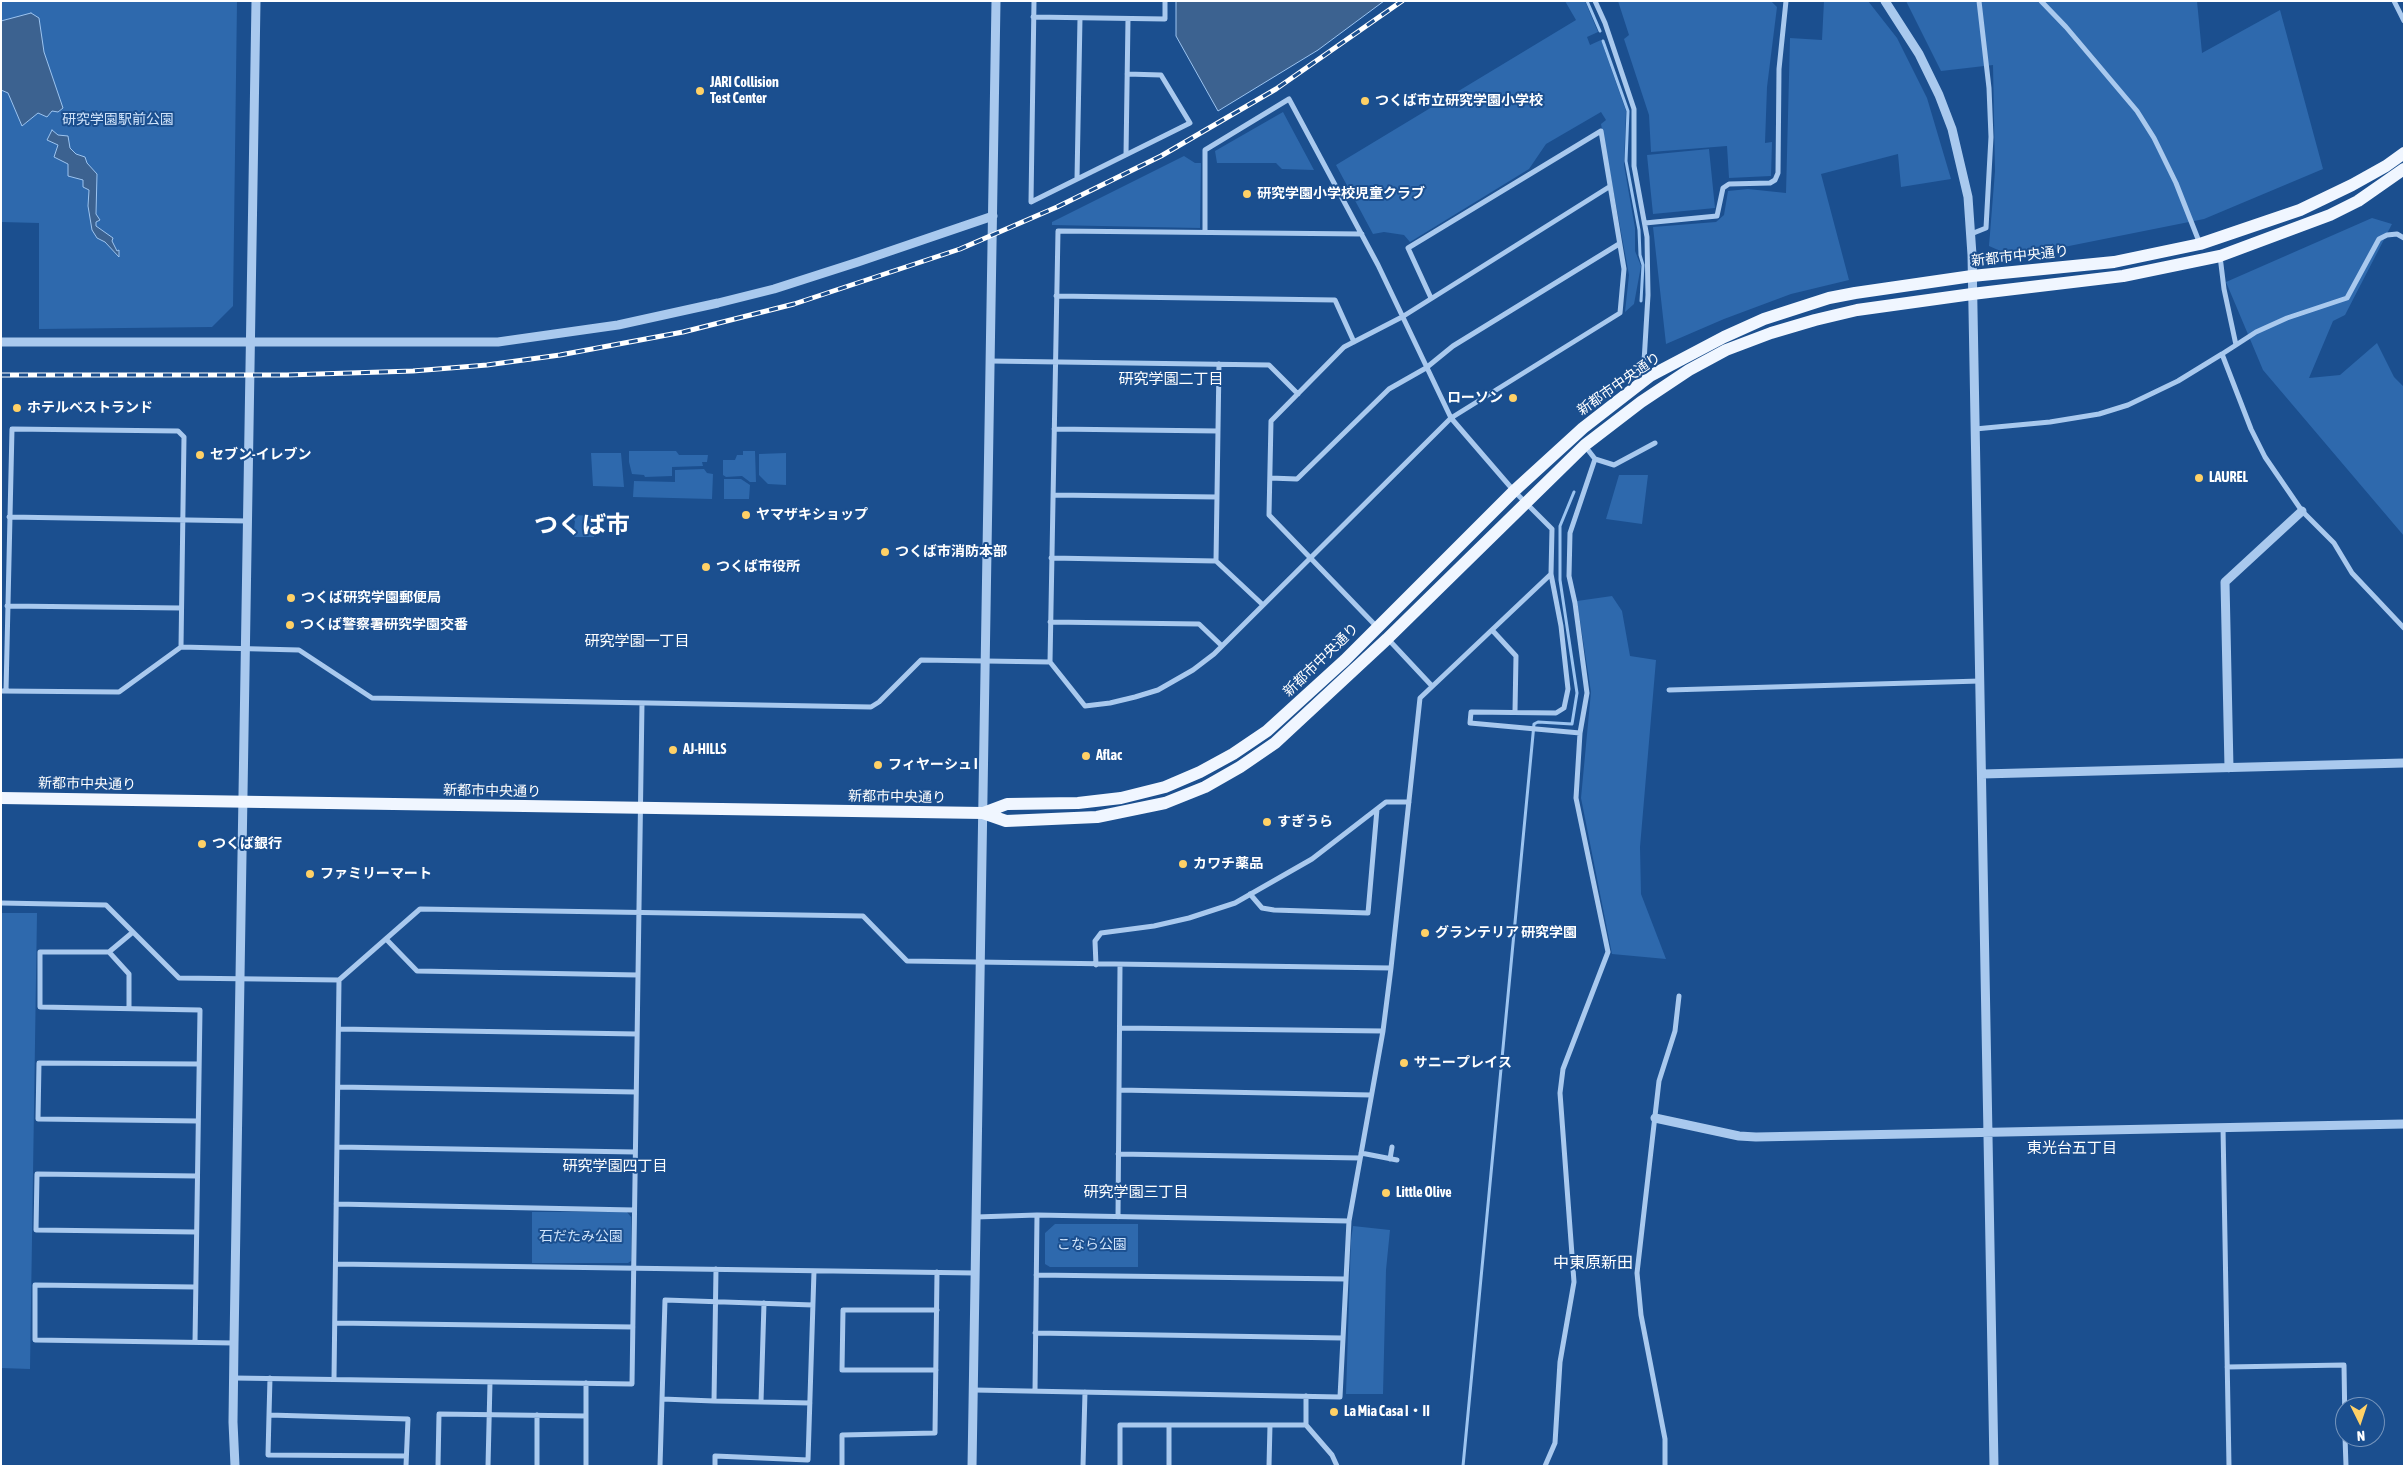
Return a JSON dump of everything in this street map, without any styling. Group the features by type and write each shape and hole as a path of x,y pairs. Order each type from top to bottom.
{"main road":[{"name":"新都市中央通り","path":"983,813 1007,804 1078,803 1121,798 1165,787 1200,772 1233,754 1266,730 1339,666 1514,491 1582,428 1650,376 1724,337 1764,319 1829,298 1972,276 2114,262 2200,244 2300,210 2352,185 2386,166 2404,153"},
{"name":"新都市中央通り","path":"1,798 983,813 1006,821 1097,817 1165,803 1205,787 1240,767 1275,743 1387,639 1585,445 1640,402 1689,370 1735,346 1814,320 1892,304 2123,276 2220,256 2330,215 2358,201 2404,170"}],"street":[{"path":"235,1466 233,1422 234,1343 256,1"},
{"path":"972,1466 996,1"},
{"path":"1034,1 1031,202 1190,123 1161,75 1127,74"},
{"path":"1033,17 1164,19 1165,1"},
{"path":"1595,1 1605,23 1634,109 1634,166 1645,223 1648,295 1644,362 1650,376"},
{"path":"1645,223 1708,219 1717,216 1723,188 1729,184 1770,183 1775,180 1778,173 1779,69 1786,1"},
{"path":"1885,1 1919,54 1939,95 1952,128 1968,197 1972,276 1994,1466"},
{"path":"1970,234 1986,228 1991,137 1989,88 1979,1"},
{"path":"2041,1 2066,26 2137,111 2154,138 2176,183 2200,244"},
{"path":"2394,1 2404,21"},
{"path":"1077,179 1080,18"},
{"path":"1126,155 1128,18"},
{"path":"1205,232 1205,150 1289,99 1362,234 1451,418 1514,491 1552,529 1551,574 1561,626 1568,689 1564,708 1556,713 1515,711 1471,712 1470,723 1580,733"},
{"path":"1362,234 1058,231 1050,662 1085,706 1135,697 1158,690 1192,670 1222,646 1451,418 1620,313 1624,269 1601,131 1408,248 1432,298"},
{"path":"1377,627 1311,556 1269,515 1271,421 1344,347 1402,317 1609,187"},
{"path":"1,342 498,342 618,325 774,289 993,216"},
{"path":"1975,429 2050,422 2099,414 2145,397 2178,381 2256,332 2287,318 2347,298 2379,239 2397,234 2404,238"},
{"path":"1270,478 1297,479 1389,388 1426,368 1453,346 1619,244"},
{"path":"2220,256 2224,289 2236,345"},
{"path":"1056,296 1336,300 1354,342"},
{"path":"2222,354 2250,429 2265,457 2302,511 2334,543 2352,573 2404,628"},
{"path":"990,361 1269,365 1298,394"},
{"path":"1216,561 1219,364"},
{"path":"181,647 184,437 178,431 12,429 4,691 119,692 181,647 299,650 372,698 871,707 879,702 921,660 1050,662"},
{"path":"1054,429 1218,431"},
{"path":"1585,445 1595,459 1614,465 1655,443"},
{"path":"1545,1466 1555,1443 1560,1362 1574,1282 1560,1093 1563,1068 1608,952 1576,798 1580,733 1587,692 1575,604 1569,576 1570,533 1595,459"},
{"path":"1053,494 1217,497"},
{"path":"2229,768 2225,582 2302,511"},
{"path":"10,517 248,521"},
{"path":"1052,558 1216,561 1263,605"},
{"path":"974,1390 1340,1397 1349,1222 1383,1031 1392,968 1420,698 1551,574"},
{"path":"7,606 181,608"},
{"path":"1050,622 1199,624 1222,646"},
{"path":"1492,630 1516,656 1515,711"},
{"path":"1387,639 1432,686"},
{"path":"1669,690 1980,681"},
{"path":"234,1378 632,1384 642,703"},
{"path":"1982,774 2404,763"},
{"path":"1096,965 1096,941 1101,934 1154,926 1189,918 1234,903 1312,859 1386,802 1409,802"},
{"path":"1250,894 1262,908 1274,910 1368,913 1377,809"},
{"path":"1,903 106,905 179,978 339,980 420,909 863,916 907,961 1120,966 1392,968"},
{"path":"132,932 109,952 40,952 40,1007 200,1010 195,1342"},
{"path":"386,939 416,971 638,975"},
{"path":"109,952 129,974 129,1008"},
{"path":"1118,1217 1120,966"},
{"path":"334,1379 339,980"},
{"path":"1665,1466 1665,1439 1641,1315 1637,1273 1659,1081 1675,1031 1679,996"},
{"path":"338,1028 637,1034"},
{"path":"1120,1028 1383,1031"},
{"path":"198,1121 38,1119 39,1063 199,1064"},
{"path":"338,1087 636,1092"},
{"path":"1119,1090 1371,1095"},
{"path":"1655,1118 1739,1136 1756,1137 2404,1124"},
{"path":"2223,1127 2229,1466"},
{"path":"337,1147 635,1152"},
{"path":"1390,1159 1392,1147"},
{"path":"1118,1154 1360,1156 1397,1160"},
{"path":"196,1232 36,1230 36,1220 38,1174 197,1176"},
{"path":"336,1204 634,1210"},
{"path":"976,1217 1037,1215 1349,1222"},
{"path":"1034,1391 1037,1215"},
{"path":"336,1264 975,1273"},
{"path":"714,1401 716,1269"},
{"path":"715,1466 715,1456 808,1460 814,1271"},
{"path":"842,1466 842,1435 935,1433 937,1272"},
{"path":"1036,1275 1345,1279"},
{"path":"195,1287 35,1285 35,1340 234,1343"},
{"path":"660,1466 665,1300 813,1305"},
{"path":"761,1402 764,1304"},
{"path":"936,1370 842,1370 842,1310 937,1310"},
{"path":"335,1323 633,1327"},
{"path":"1035,1333 1342,1338"},
{"path":"2227,1367 2344,1365 2344,1397"},
{"path":"270,1378 268,1455 406,1456"},
{"path":"488,1466 490,1382"},
{"path":"586,1383 586,1466"},
{"path":"1083,1466 1085,1392"},
{"path":"1306,1396 1306,1425 1332,1455 1337,1466"},
{"path":"662,1399 810,1403"},
{"path":"438,1466 439,1414 586,1416"},
{"path":"268,1415 408,1419 406,1466"},
{"path":"537,1415 537,1466"},
{"path":"1120,1466 1120,1425 1306,1425"},
{"path":"1169,1425 1169,1466"},
{"path":"1269,1466 1270,1425"},
{"path":"2345,1447 2346,1466"}],"green space":[{"name":"研究学園駅前公園","path":"1,1 237,1 233,306 212,327 39,329 39,223 1,222"},
{"path":"1565,1 1585,1 1598,32 1587,37 1590,45 1601,40 1626,111 1624,165 1635,228 1635,251 1641,266 1634,304 1625,312 1629,275 1601,124 1606,120 1601,112 1546,144 1529,169 1410,242 1404,235 1384,232 1373,234 1336,165 1576,20"},
{"path":"1618,1 1771,1 1777,7 1767,87 1765,143 1772,142 1771,176 1729,178 1727,146 1651,152 1649,115 1624,39 1629,35"},
{"path":"1824,1 1868,1 1897,38 1927,98 1951,179 1901,187 1898,154 1821,174 1849,280 1791,294 1724,319 1666,344 1653,227 1716,222 1724,215 1728,191 1748,189 1786,193 1790,38 1822,40"},
{"path":"1906,1 2197,1 2202,53 2280,10 2323,169 2204,219 2014,257 1989,246 1995,171 1993,65 1941,71"},
{"path":"1283,112 1314,170 1282,169 1276,163 1217,163 1215,151"},
{"path":"1709,149 1715,208 1653,214 1647,155"},
{"path":"1184,156 1195,163 1201,163 1200,228 1052,225 1052,222"},
{"path":"2372,218 2392,224 2345,315 2333,321 2309,378 2340,375 2377,343 2394,377 2404,387 2404,536 2263,370 2226,282"},
{"path":"629,451 676,451 679,455 708,455 707,462 702,462 703,466 672,467 672,476 645,477 644,475 632,474"},
{"path":"743,451 755,451 756,482 750,482 742,476 726,477 723,475 723,460 735,460 737,455 743,455"},
{"path":"591,453 621,453 624,487 593,486"},
{"path":"786,453 786,485 768,484 759,475 759,454"},
{"path":"704,469 707,473 713,474 712,499 633,497 634,481 675,482 675,470"},
{"path":"1619,475 1648,475 1642,524 1606,519"},
{"path":"724,479 741,479 750,485 749,499 724,499"},
{"path":"574,515 592,516 594,519 594,537 573,537 575,521 570,517"},
{"path":"1612,596 1622,611 1630,656 1656,660 1640,847 1641,894 1666,959 1612,954 1581,798 1591,692 1577,601"},
{"path":"1,913 37,913 30,1369 1,1368"},
{"name":"石だたみ公園","path":"532,1212 627,1212 631,1217 631,1261 628,1263 532,1263"},
{"name":"こなら公園","path":"1055,1224 1138,1224 1138,1267 1050,1267 1045,1264 1045,1233"},
{"path":"1353,1226 1390,1230 1386,1270 1383,1394 1346,1394"}],"shaded area":[{"path":"1176,1 1384,1 1318,50 1218,111 1176,36"},
{"path":"31,13 39,18 44,52 63,108 58,112 52,111 47,117 38,113 22,126 8,93 1,90 1,21"},
{"path":"52,130 58,135 68,136 70,148 76,154 85,157 87,163 97,174 96,214 100,220 96,222 96,226 113,238 112,241 117,251 119,250 119,257 105,242 97,238 92,230 88,206 89,190 83,187 83,180 68,176 68,164 54,157 58,145 47,140"}],"waterway":[{"path":"1587,1 1600,31"},
{"path":"1603,41 1628,111 1626,161 1639,230 1640,255 1643,265 1641,301"},
{"path":"1463,1466 1534,724 1538,722 1572,724 1577,693 1560,580 1560,526 1574,492"}],"railway":[{"path":"1,375 287,375 413,371 487,365 560,355 683,332 794,304 960,249 1057,207 1161,156 1276,89 1402,1"}],"place":[{"name":"JARI Collision Test Center","path":"700,91"},
{"name":"つくば市立研究学園小学校","path":"1365,101"},
{"name":"研究学園小学校児童クラブ","path":"1247,194"},
{"name":"ローソン","path":"1513,398"},
{"name":"ホテルベストランド","path":"17,408"},
{"name":"セブン-イレブン","path":"200,455"},
{"name":"LAUREL","path":"2199,478"},
{"name":"ヤマザキショップ","path":"746,515"},
{"name":"つくば市消防本部","path":"885,552"},
{"name":"つくば市役所","path":"706,567"},
{"name":"つくば研究学園郵便局","path":"291,598"},
{"name":"つくば警察署研究学園交番","path":"290,625"},
{"name":"AJ-HILLS","path":"673,750"},
{"name":"Aflac","path":"1086,756"},
{"name":"フィヤーシュ I","path":"878,765"},
{"name":"すぎうら","path":"1267,822"},
{"name":"つくば銀行","path":"202,844"},
{"name":"カワチ薬品","path":"1183,864"},
{"name":"ファミリーマート","path":"310,874"},
{"name":"グランテリア 研究学園","path":"1425,933"},
{"name":"サニープレイス","path":"1404,1063"},
{"name":"Little Olive","path":"1386,1193"},
{"name":"La Mia Casa I・II","path":"1334,1412"}],"district":[{"name":"研究学園二丁目","path":"1171,379"},
{"name":"つくば市","path":"582,525"},
{"name":"研究学園一丁目","path":"637,641"},
{"name":"東光台五丁目","path":"2072,1148"},
{"name":"研究学園四丁目","path":"615,1166"},
{"name":"研究学園三丁目","path":"1136,1192"},
{"name":"中東原新田","path":"1593,1263"}]}
